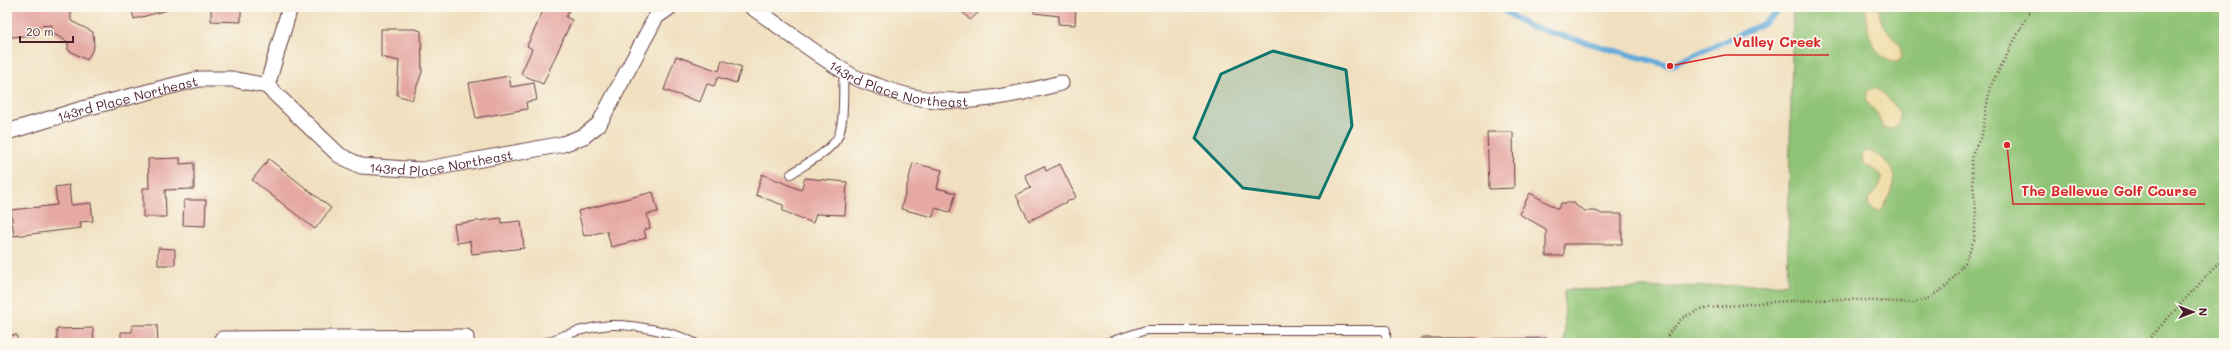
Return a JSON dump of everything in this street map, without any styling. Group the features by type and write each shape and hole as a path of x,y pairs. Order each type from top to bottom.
{"street":[{"path":"267,86 290,7"},
{"name":"143rd Place Northeast","path":"7,132 82,109 199,79 232,79 267,86 339,155 361,166 422,170 563,144 584,136 599,124 656,17 670,7"},
{"name":"143rd Place Northeast","path":"752,7 853,76 896,94 935,101 966,102 1007,96 1062,83"},
{"path":"222,341 466,340"}],"lane":[{"path":"791,174 836,140 841,128 844,70"},
{"path":"545,343 565,334 610,325 671,334 695,343"},
{"path":"1106,343 1146,330 1386,330 1386,343"}],"path":[{"path":"1664,343 1669,333 1682,318 1708,308 1741,304 1858,298 1912,303 1929,298 1948,285 1965,262 1974,240 1976,213 1971,166 1973,153 1982,134 1990,87 2032,7"},
{"path":"2145,343 2224,257"}],"highlighted area":[{"path":"1273,51 1346,70 1352,126 1319,198 1243,188 1194,138 1221,74"}],"green space":[{"path":"1793,7 2224,7 2224,343 1565,343 1564,290 1787,284"}],"sand":[{"path":"1866,7 1879,7 1882,23 1896,41 1901,52 1901,59 1897,62 1882,56 1876,49 1869,32"},
{"path":"1877,88 1900,113 1899,122 1892,129 1883,128 1877,113 1867,102 1867,92 1871,89"},
{"path":"1866,151 1874,153 1886,162 1892,170 1894,178 1884,206 1878,212 1869,207 1868,200 1880,186 1882,178 1878,172 1864,164 1862,155"}],"building":[{"path":"7,7 74,7 71,14 71,21 93,32 94,47 87,60 68,50 68,42 52,33 52,25 37,26 37,35 12,37 7,34"},
{"path":"131,7 167,7 168,10 134,19"},
{"path":"211,7 241,7 241,22 211,21"},
{"path":"545,7 561,7 569,11 566,17 572,20 543,84 521,74 532,49 527,46"},
{"path":"958,7 985,7 970,20"},
{"path":"1034,7 1076,7 1075,25 1058,24 1059,16 1034,13"},
{"path":"381,29 415,29 421,31 422,72 412,100 397,95 399,61 381,57"},
{"path":"676,56 719,71 722,60 742,67 736,83 718,77 714,86 707,84 700,102 664,90"},
{"path":"509,76 511,87 534,83 537,100 526,102 527,109 476,118 469,83"},
{"path":"1487,132 1513,132 1514,188 1489,189"},
{"path":"180,158 180,164 194,163 194,189 165,190 166,217 143,217 143,188 149,188 148,159"},
{"path":"269,159 331,208 315,229 252,180"},
{"path":"913,163 942,170 937,188 956,193 950,212 935,208 933,217 901,209"},
{"path":"1060,164 1076,197 1029,221 1016,195 1031,188 1025,175 1044,166 1046,171"},
{"path":"762,174 801,190 805,178 847,182 845,215 816,214 813,223 783,211 783,205 756,195"},
{"path":"69,185 71,205 91,203 93,221 80,222 81,228 14,236 11,210 57,205 55,187"},
{"path":"653,192 658,212 647,214 650,228 644,230 646,238 611,247 607,231 584,236 578,211"},
{"path":"1530,193 1558,209 1561,203 1575,203 1575,205 1585,211 1596,211 1602,214 1622,214 1622,244 1564,244 1564,256 1546,256 1546,229 1519,214"},
{"path":"184,200 206,200 205,226 183,225"},
{"path":"501,218 502,223 521,221 524,248 472,254 470,241 457,243 454,224"},
{"path":"158,248 175,249 175,265 158,265"},
{"path":"132,325 157,325 158,343 121,343 121,332 132,332"},
{"path":"93,328 94,343 57,343 57,329"},
{"path":"7,335 17,335 17,343 7,343"},
{"path":"1421,338 1477,338 1477,343 1421,343"},
{"path":"1547,338 1547,343 1492,343 1492,339"},
{"path":"1222,341 1294,342 1294,343 1222,343"}],"waterway":[{"path":"1498,7 1528,26 1670,66 1762,24 1785,7"}],"place":[{"name":"Valley Creek","path":"1670,66"},
{"name":"The Bellevue Golf Course","path":"2007,145"}]}
